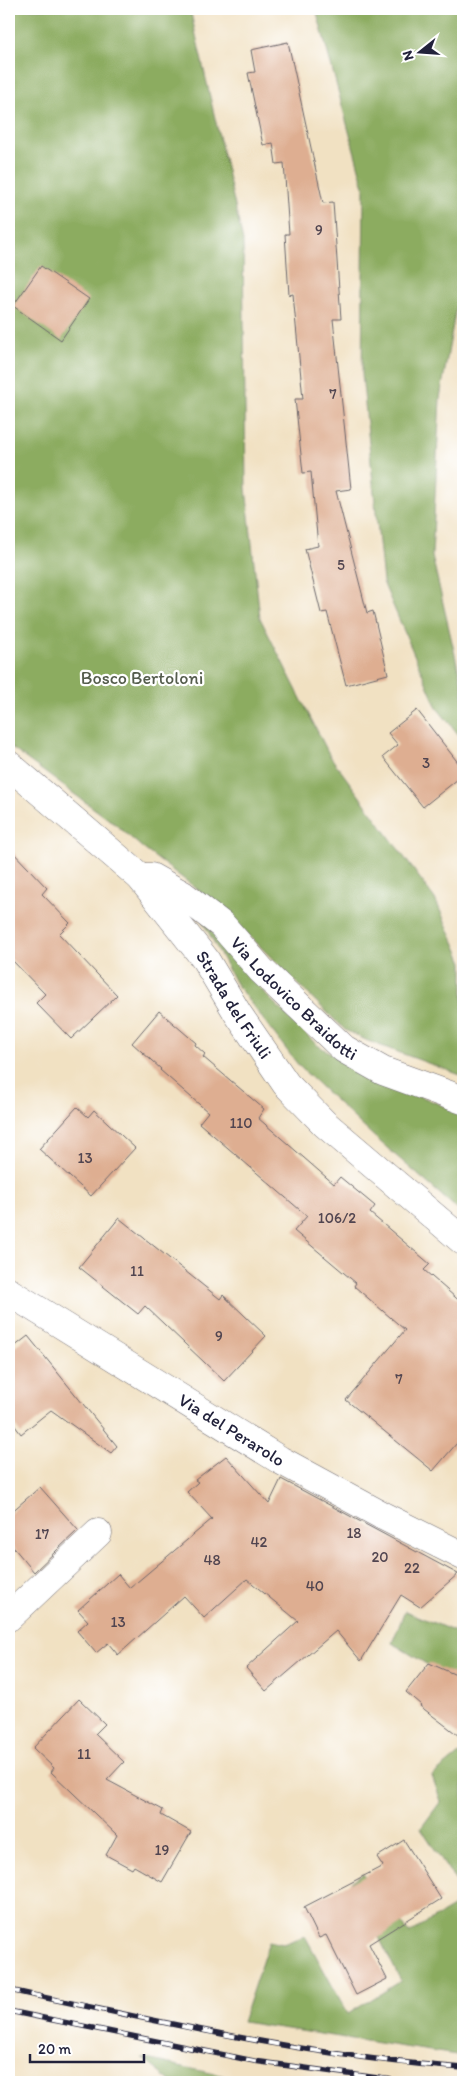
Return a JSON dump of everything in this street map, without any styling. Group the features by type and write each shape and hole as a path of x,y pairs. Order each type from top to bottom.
{"street":[{"name":"Strada del Friuli","path":"9,765 140,877 205,959 238,1014 286,1084 325,1124 463,1241"},
{"name":"Via Lodovico Braidotti","path":"140,877 151,877 183,894 222,925 261,970 344,1049 383,1071 463,1100"},
{"name":"Via del Perarolo","path":"9,1292 280,1460 383,1516 463,1556"},
{"path":"9,1617 98,1533"}],"green space":[{"name":"Bosco Bertoloni","path":"9,9 190,9 243,241 246,488 260,618 330,756 435,899 463,962 463,1076 368,1041 345,1030 217,904 144,849 115,824 9,746"},
{"path":"316,9 463,9 463,268 440,398 432,556 463,689 463,740 437,708 383,582 362,374 364,187"},
{"path":"202,920 267,996 317,1045 365,1073 463,1114 463,1214 370,1133 299,1066 236,984"},
{"path":"405,1611 463,1635 463,1669 461,1668 451,1679 392,1643"},
{"path":"459,1754 463,1762 463,1892 421,1828 441,1801 432,1776"},
{"path":"363,1873 409,1933 463,1901 463,2056 242,2022 269,1941 283,1944 305,1936 348,2014 401,1981 351,1882"},
{"path":"142,2058 252,2082 172,2082"}],"building":[{"path":"288,42 323,203 333,202 341,319 333,319 351,489 336,491 367,613 373,611 388,674 346,685 327,612 321,613 305,549 318,546 311,472 303,473 295,399 303,399 293,294 289,295 285,234 289,234 284,163 276,164 273,143 263,145 248,73 255,72 251,50"},
{"path":"41,266 89,299 61,340 13,306"},
{"path":"417,710 463,769 463,775 423,807 383,757 398,745 388,733"},
{"path":"9,848 47,888 42,894 70,923 59,934 117,995 71,1039 36,1003 45,994 9,957"},
{"path":"159,1011 196,1043 195,1045 205,1054 203,1057 264,1109 258,1118 334,1184 340,1177 375,1206 370,1213 430,1264 424,1270 463,1304 463,1436 433,1471 346,1400 405,1330 354,1286 356,1283 294,1231 307,1216 199,1123 208,1112 132,1043"},
{"path":"77,1107 88,1117 94,1110 135,1148 91,1196 39,1149"},
{"path":"119,1218 220,1299 223,1295 266,1336 224,1381 145,1306 138,1314 79,1267"},
{"path":"28,1336 117,1446 111,1453 51,1410 21,1434 9,1418 9,1351"},
{"path":"226,1456 269,1504 281,1479 458,1574 420,1607 401,1595 361,1661 336,1631 266,1691 246,1668 298,1621 247,1579 204,1618 184,1596 118,1655 108,1643 96,1653 77,1631 88,1621 78,1610 118,1574 130,1588 212,1519 187,1492 198,1482 195,1480"},
{"path":"40,1487 78,1530 34,1572 9,1542 9,1514"},
{"path":"429,1663 463,1678 463,1739 420,1706 406,1692"},
{"path":"79,1699 105,1724 95,1734 124,1762 107,1780 163,1810 161,1815 191,1832 162,1882 134,1866 132,1869 106,1855 117,1835 51,1772 54,1768 33,1748"},
{"path":"404,1840 441,1899 369,1944 387,1979 356,1995 326,1935 319,1938 304,1907 383,1866 377,1857"}],"railway":[{"path":"9,1990 292,2047 349,2056 463,2068"},
{"path":"9,2011 254,2061 407,2082"}]}
